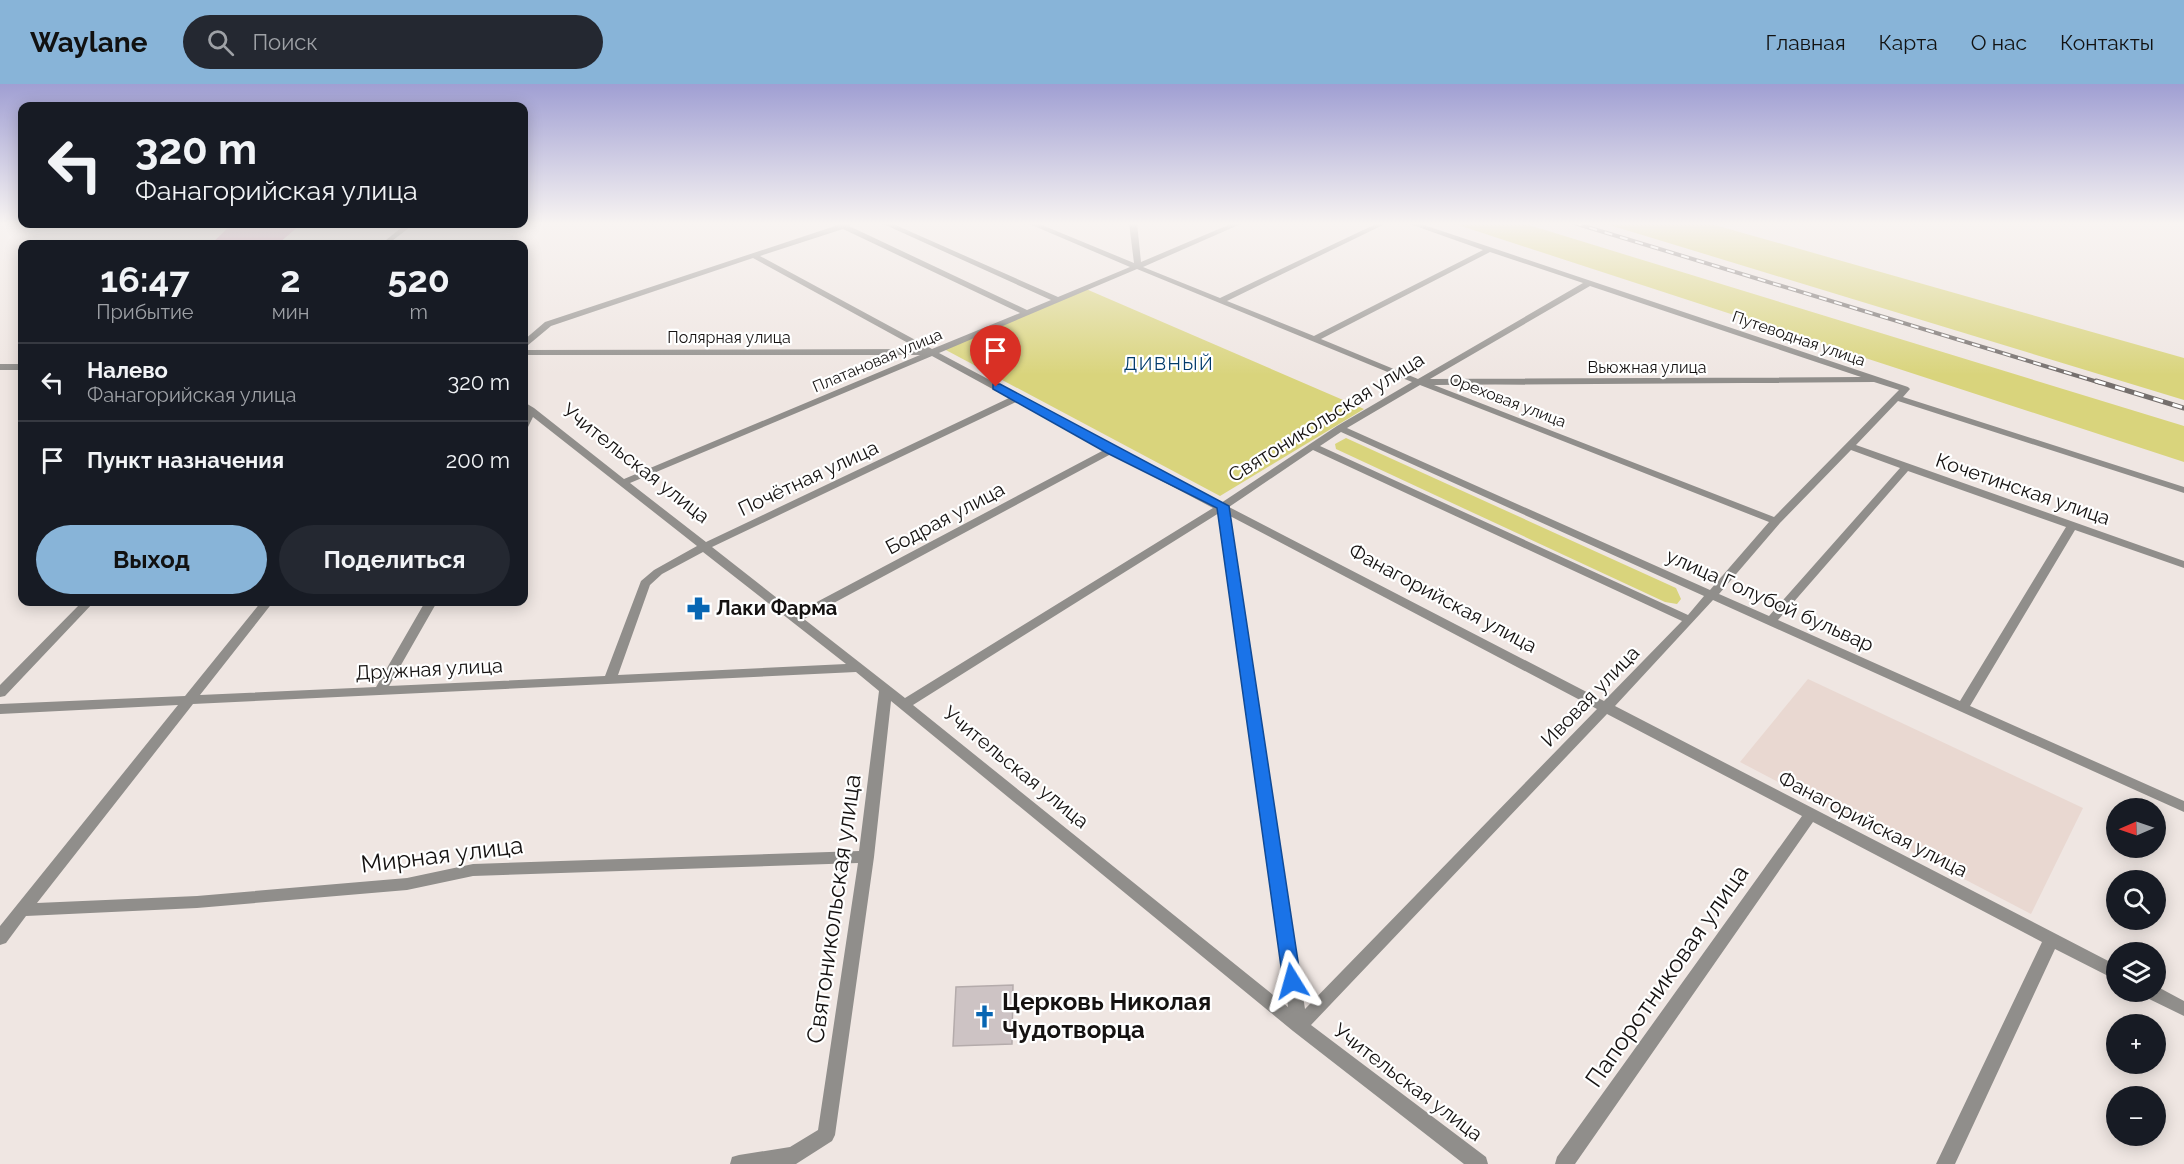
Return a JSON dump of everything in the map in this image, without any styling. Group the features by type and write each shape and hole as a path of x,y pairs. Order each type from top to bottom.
{"street":[{"path":"528,341 548,324 698,273"},
{"name":"Фанагорийская улица","path":"787,273 1111,450 1223,506 1810,816 2106,968"},
{"path":"947,273 1028,313"},
{"path":"998,273 1058,300"},
{"name":"Платановая улица","path":"625,482 1121,273"},
{"name":"Ореховая улица","path":"1155,273 1419,382 1776,521"},
{"path":"1220,301 1278,273"},
{"path":"1315,339 1443,273"},
{"name":"Путеводная улица","path":"1560,273 1875,380 1902,393 2184,490"},
{"name":"Святоникольская улица","path":"904,705 1223,506 1340,428 1589,283"},
{"name":"Полярная улица","path":"528,352 934,352"},
{"path":"11,367 18,362"},
{"path":"0,367 18,367"},
{"name":"Вьюжная улица","path":"1419,382 1875,380"},
{"name":"Ивовая улица","path":"1299,1026 1690,620 1776,521 1902,393"},
{"name":"Почётная улица","path":"611,678 645,584 658,572 706,546 1017,398"},
{"name":"Учительская улица","path":"528,409 625,482 860,668 1299,1026 1479,1164"},
{"name":"улица Голубой бульвар","path":"1340,428 2184,807"},
{"path":"1312,446 1690,620"},
{"name":"Кочетинская улица","path":"1851,447 2184,565"},
{"name":"Бодрая улица","path":"796,618 1111,450"},
{"path":"1770,622 1906,467"},
{"path":"1223,506 1299,1026"},
{"path":"1963,707 2073,526"},
{"path":"0,693 84,606"},
{"path":"0,938 264,606"},
{"path":"380,690 429,606"},
{"name":"Дружная улица","path":"0,709 611,678 860,668"},
{"name":"Святоникольская улица","path":"739,1164 793,1156 826,1135 847,1007 886,690"},
{"name":"Папоротниковая улица","path":"1564,1164 1810,816"},
{"name":"Мирная улица","path":"22,910 197,902 407,884 473,870 867,857"},
{"path":"1945,1164 2052,939"},
{"path":"2166,1000 2184,1009"}],"shaded area":[{"path":"1606,273 1686,273 2184,426 2184,462"},
{"path":"1768,273 1886,273 2184,358 2184,400"},
{"path":"1086,289 1364,409 1220,496 944,349"},
{"path":"1346,438 1676,588 1681,599 1677,604 1665,602 1336,449 1335,444"},
{"path":"1808,679 2083,808 2031,914 1740,762"}],"building":[{"name":"Церковь Николая Чудотворца","path":"1013,985 1012,1044 953,1046 956,987"}],"railway":[{"path":"1740,273 2101,383"},
{"path":"2096,381 2184,408"}],"place":[{"name":"Лаки Фарма","path":"698,608"},
{"name":"Церковь Николая Чудотворца","path":"984,1016"}],"district":[{"name":"ДИВНЫЙ","path":"1169,364"}],"route":[{"path":"996,387 1111,450 1223,506 1292,981"}]}
